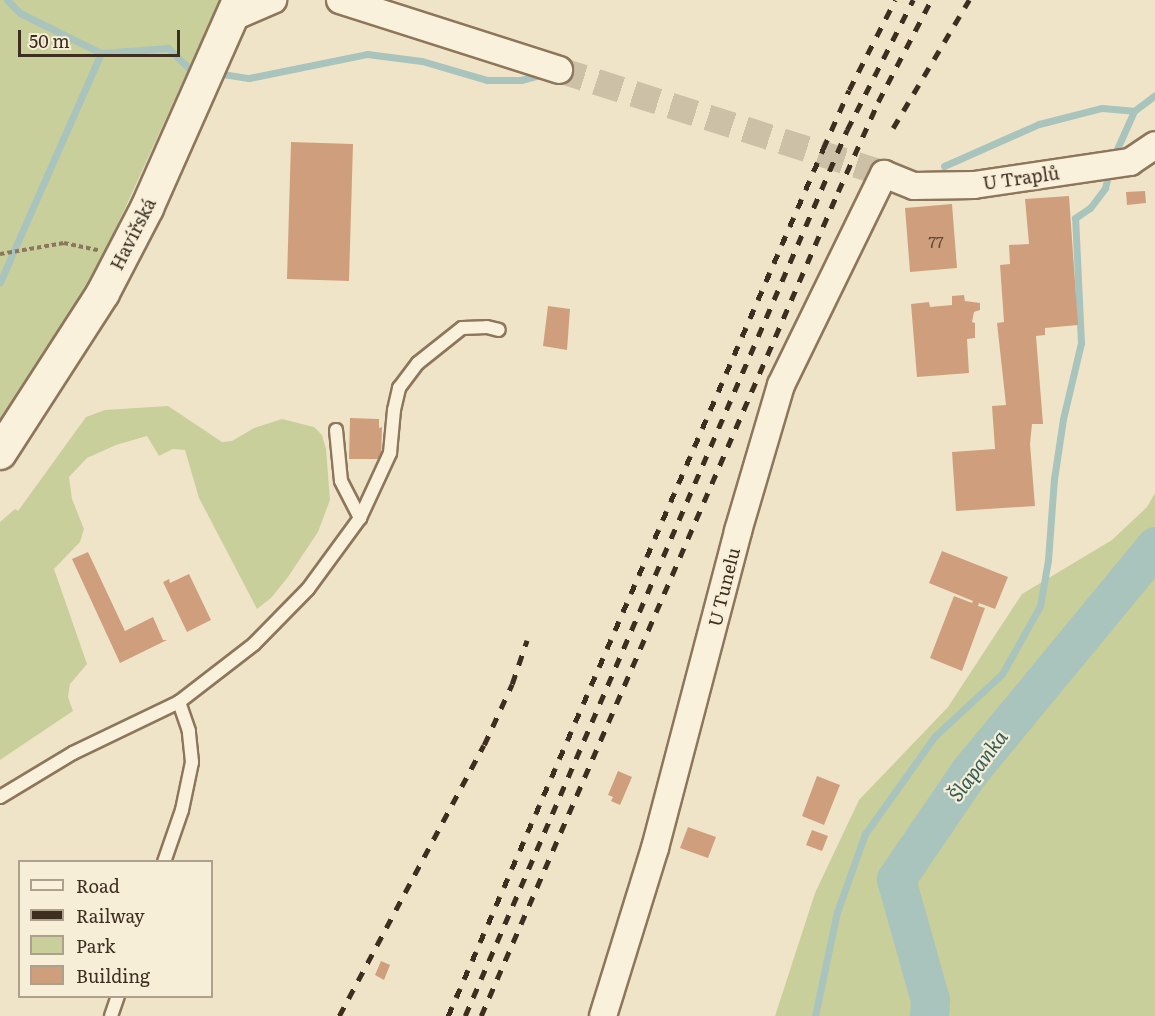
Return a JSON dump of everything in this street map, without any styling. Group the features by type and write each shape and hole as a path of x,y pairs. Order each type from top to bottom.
{"street":[{"path":"235,9 273,0"},
{"path":"340,0 559,70"},
{"name":"Havířská","path":"0,453 103,293 147,208 235,9"},
{"name":"U Traplů","path":"884,174 914,186 974,185 1130,162 1155,145"},
{"name":"U Tunelu","path":"603,1016 655,848 738,531 781,385 884,174"}],"lane":[{"path":"0,797 73,753 178,702 262,636 308,589 360,518 390,453 394,410 399,388 418,363 462,328 487,327 498,330"},
{"path":"336,430 341,481 360,518"},
{"path":"164,860 182,810 192,762 189,731 178,702"},
{"path":"111,1016 117,998"}],"path":[{"path":"0,254 63,243 122,256"}],"green space":[{"path":"0,0 220,0 91,283 0,424"},
{"path":"168,406 222,442 232,441 254,428 282,419 314,427 322,435 326,449 330,500 318,532 288,577 271,598 257,609 199,498 185,450 173,449 159,456 147,436 116,445 87,458 69,477 72,499 84,529 80,542 54,569 87,664 70,684 68,697 73,711 0,760 0,522 15,509 18,511 86,417 105,410"},
{"path":"1155,493 1155,1016 775,1016 815,893 859,800 948,707 1022,594 1112,540 1147,507"}],"building":[{"path":"291,142 353,144 349,281 287,279"},
{"path":"1145,191 1146,203 1127,205 1126,192"},
{"path":"1069,196 1078,325 1045,328 1045,335 1036,336 1043,424 1032,424 1030,444 1035,506 956,511 952,452 995,449 992,406 1006,405 997,323 1004,322 1000,265 1010,264 1009,245 1029,244 1025,199"},
{"path":"952,204 957,268 910,272 905,208"},
{"path":"964,295 965,301 980,303 980,310 974,312 972,322 975,323 975,338 967,339 969,373 917,377 911,304 929,302 930,307 952,305 952,296"},
{"path":"548,306 570,309 567,350 543,346"},
{"path":"350,418 379,419 379,428 382,427 381,459 349,459"},
{"path":"942,551 1008,577 995,609 979,603 978,606 985,608 962,671 930,658 954,596 972,603 973,601 929,583"},
{"path":"88,552 125,631 153,617 163,640 167,640 120,663 72,559"},
{"path":"189,574 211,620 187,632 163,582 169,579 170,583"},
{"path":"618,771 632,777 620,805 611,801 613,797 608,795"},
{"path":"817,776 840,785 824,825 802,816"},
{"path":"688,827 716,837 708,858 680,848"},
{"path":"812,830 828,836 822,851 806,845"},
{"path":"381,961 390,965 384,980 375,975"}],"waterway":[{"path":"7,0 20,13 101,53 168,48 188,67"},
{"path":"0,282 101,53"},
{"path":"216,73 249,78 367,54 422,61 487,80 521,80 543,74"},
{"path":"944,166 1039,124 1102,108 1134,111 1155,95"},
{"path":"1113,158 1134,111"},
{"path":"815,1016 837,912 865,834 935,736 1002,674 1040,606 1048,560 1054,479 1063,419 1081,343 1075,218 1090,208 1105,188 1109,172"},
{"name":"Šlapanka","path":"929,1016 930,1000 896,879 969,772 1155,546"}],"tunnel":[{"path":"559,70 884,174"}],"railway":[{"path":"448,1016 823,149 849,90 895,0"},
{"path":"465,1016 847,130 913,0"},
{"path":"481,1016 838,192 878,102 931,0"},
{"path":"893,128 969,0"},
{"path":"339,1016 484,745 512,684 527,640"}]}
